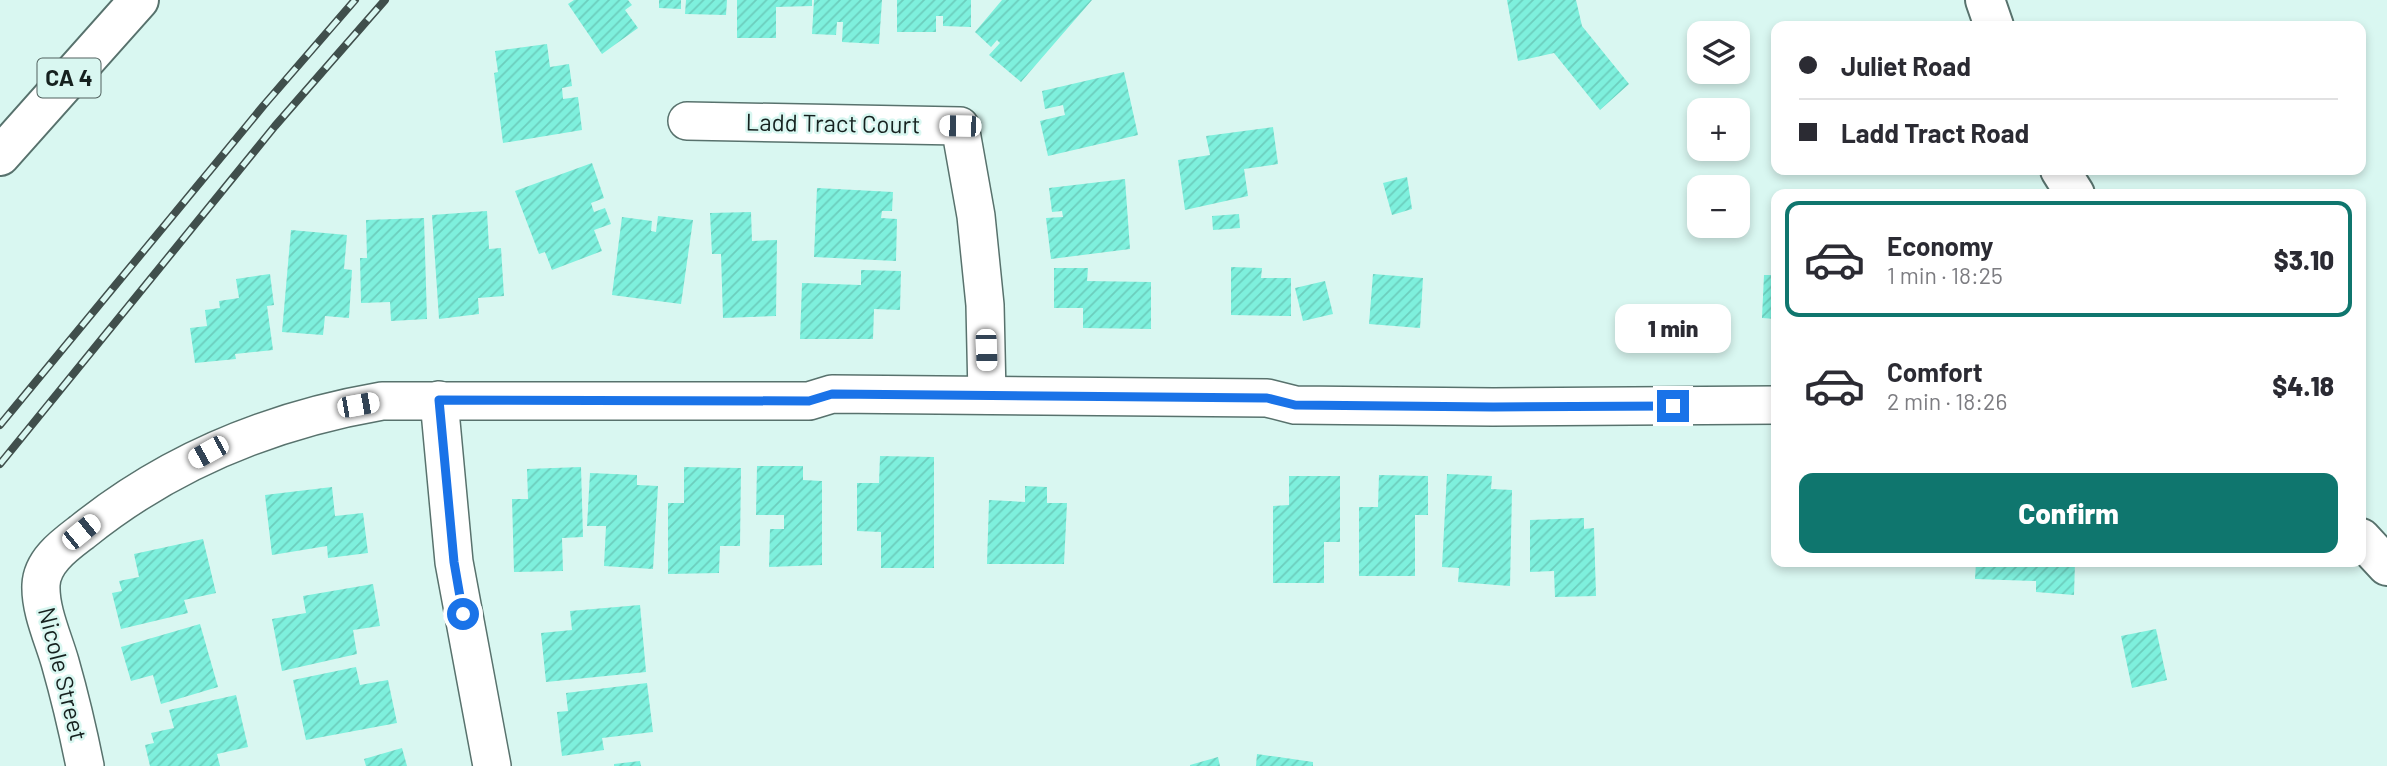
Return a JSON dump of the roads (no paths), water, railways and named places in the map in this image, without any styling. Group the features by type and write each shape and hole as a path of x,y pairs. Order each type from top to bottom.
{"main road":[{"name":"CA 4","path":"0,156 139,0"},
{"path":"1985,0 1992,21"},
{"path":"2366,543 2387,566"}],"street":[{"name":"Ladd Tract Court","path":"687,121 960,126 979,241 985,305 987,395"},
{"path":"492,766 454,562 439,400 809,401 832,394 1267,398 1295,405 1771,405"},
{"name":"Nicole Street","path":"85,766 73,708 43,605 41,582 50,560 97,519 208,452 260,432 334,409 382,401 439,400"}],"railway":[{"path":"0,425 264,105 355,0"},
{"path":"0,464 275,126 385,0"}]}
